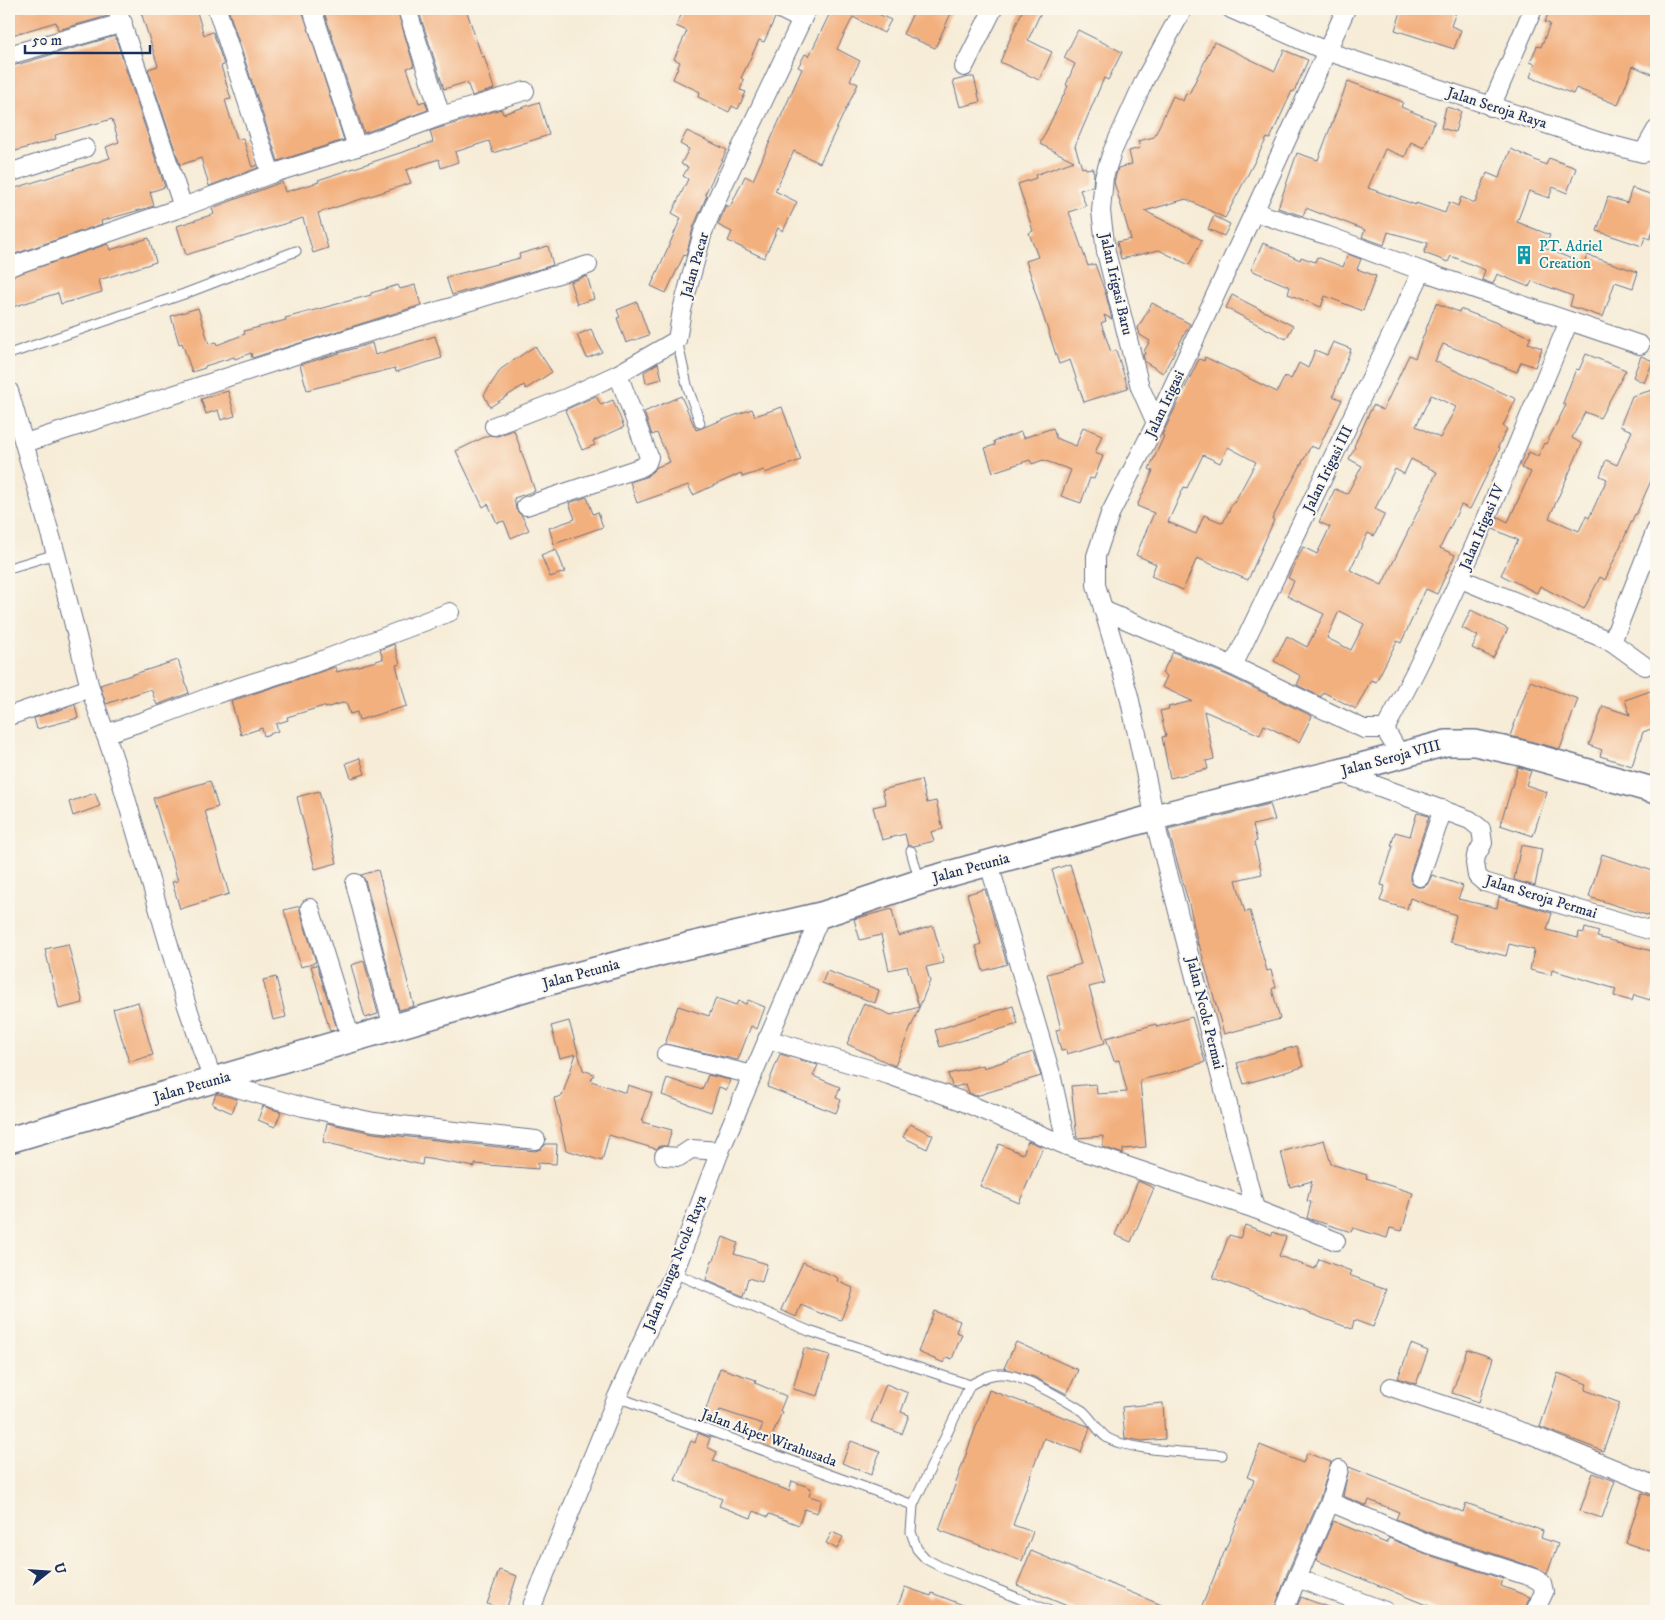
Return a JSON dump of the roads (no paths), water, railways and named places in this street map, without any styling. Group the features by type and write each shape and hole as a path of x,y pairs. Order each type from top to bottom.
{"street":[{"path":"217,9 271,174"},
{"path":"312,9 357,148"},
{"path":"407,9 441,116"},
{"path":"780,9 805,14"},
{"path":"964,67 994,9"},
{"name":"Jalan Irigasi Baru","path":"1156,424 1140,388 1106,252 1102,194 1104,177 1112,152 1145,78 1183,9"},
{"name":"Jalan Seroja Raya","path":"1231,9 1326,51 1491,107 1649,157 1656,130"},
{"name":"Jalan Irigasi","path":"1154,817 1130,696 1096,585 1096,556 1110,514 1156,424 1346,9"},
{"path":"1491,107 1533,9"},
{"name":"Jalan Pacar","path":"677,340 682,310 703,232 719,194 805,14"},
{"path":"9,55 120,16 183,207"},
{"path":"9,267 183,207 271,174 357,148 441,116 525,91"},
{"path":"9,173 85,148"},
{"path":"1254,212 1326,235 1422,271 1640,345"},
{"path":"25,443 308,351 588,265"},
{"name":"Jalan Irigasi III","path":"1233,666 1422,271"},
{"name":"Jalan Irigasi IV","path":"1384,729 1411,682 1461,578 1569,321"},
{"path":"494,426 566,398 618,374 677,340"},
{"path":"526,506 642,467 647,463 649,457 618,374"},
{"path":"9,391 56,554 90,688 106,734 186,1003 213,1081 303,1107 374,1122 536,1140"},
{"path":"1612,642 1656,530"},
{"path":"1461,578 1612,642 1644,666"},
{"path":"1103,610 1233,666 1364,728 1384,729 1400,756"},
{"path":"106,734 167,714 224,692 312,664 450,612"},
{"path":"9,716 90,688"},
{"name":"Jalan Seroja VIII","path":"1154,817 1339,772 1446,743 1476,743 1656,791"},
{"name":"Jalan Seroja Permai","path":"1339,772 1470,820 1481,829 1483,843 1476,856 1475,864 1477,876 1484,882 1656,932"},
{"path":"1420,877 1443,809"},
{"name":"Jalan Petunia","path":"9,1140 555,981 687,946 821,915 920,882 1154,817"},
{"name":"Jalan Ncole Permai","path":"1154,817 1255,1209"},
{"path":"989,864 1051,1074 1067,1146"},
{"path":"355,883 393,1028"},
{"path":"310,908 351,1039"},
{"name":"Jalan Bunga Ncole Raya","path":"530,1611 617,1396 674,1273 720,1151 821,915"},
{"path":"768,1039 898,1078 959,1100 1067,1146 1255,1209 1336,1241"},
{"path":"666,1054 753,1075"},
{"path":"664,1156 678,1157 691,1149 720,1151"},
{"path":"1391,1387 1532,1434 1656,1486"},
{"path":"1284,1611 1330,1502 1339,1469"},
{"path":"1330,1502 1428,1544 1534,1578 1544,1587 1544,1592 1535,1611"},
{"path":"1297,1578 1385,1611"}],"lane":[{"path":"9,354 184,294 296,251"},
{"path":"677,340 687,384 700,423"},
{"path":"9,568 56,554"},
{"path":"911,851 920,882"},
{"path":"674,1273 809,1331 970,1385"},
{"path":"1050,1611 941,1567 926,1559 917,1549 911,1532 913,1505 970,1385 988,1376 1003,1374 1020,1378 1083,1411 1091,1418 1104,1436 1111,1441 1163,1450 1222,1455"},
{"name":"Jalan Akper Wirahusada","path":"617,1396 913,1505"}],"place":[{"name":"PT. Adriel Creation","path":"1524,255"}]}
